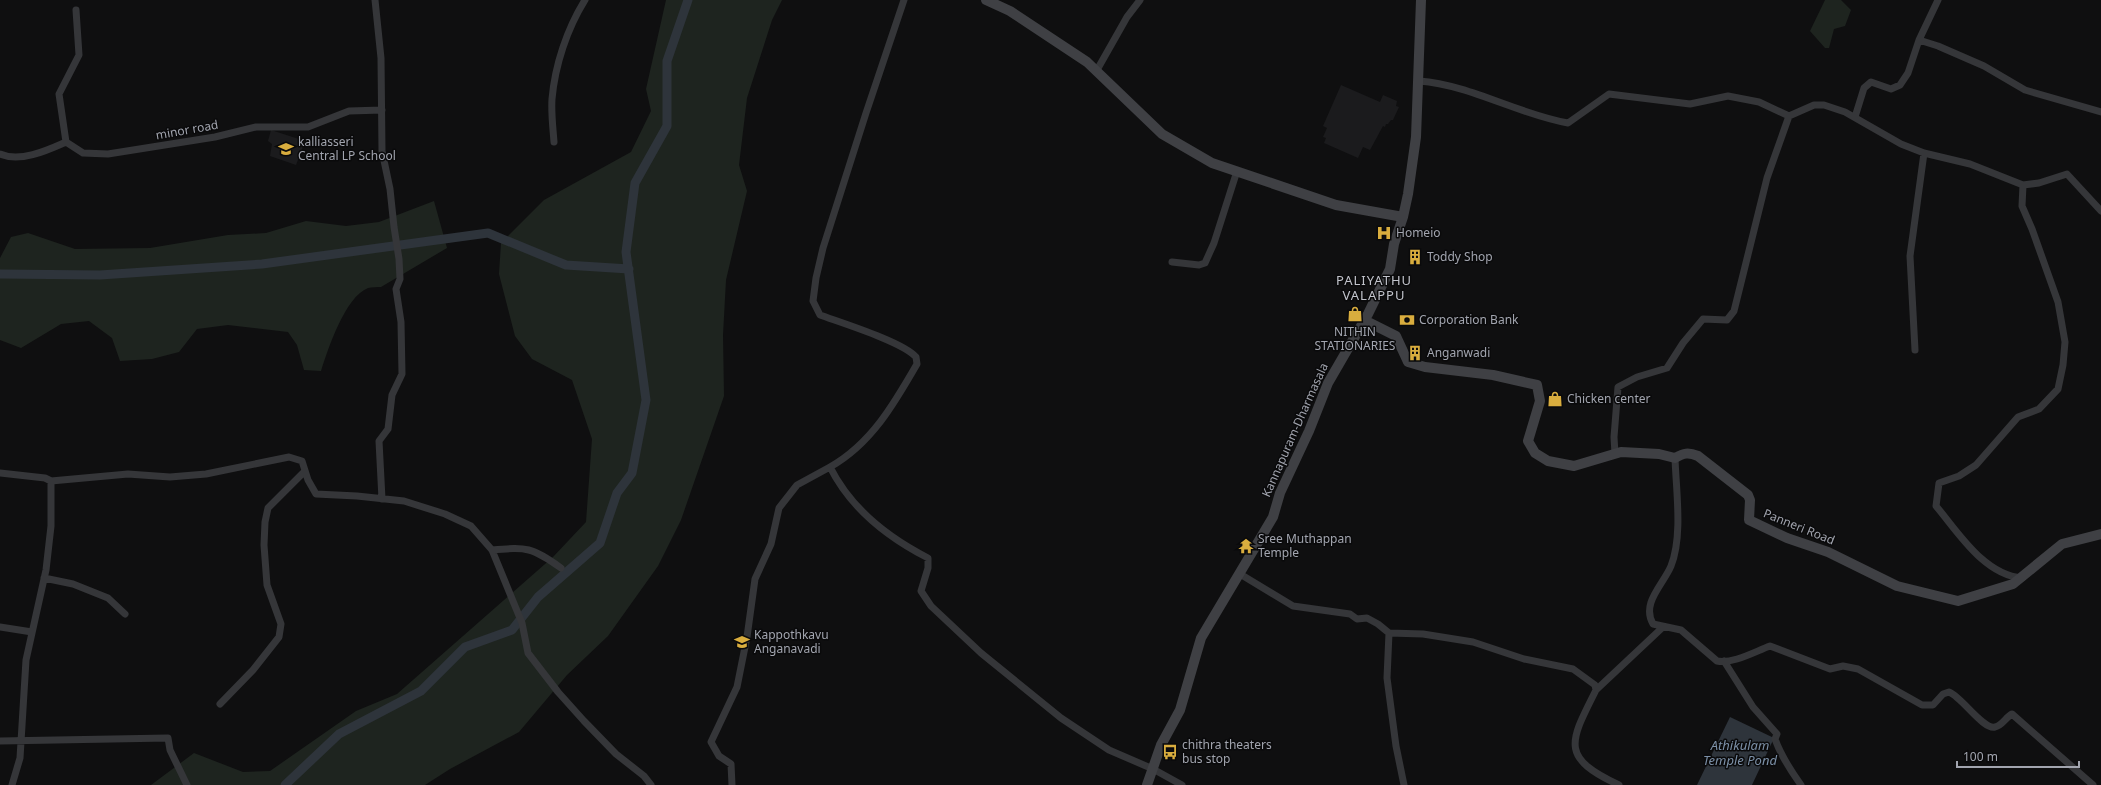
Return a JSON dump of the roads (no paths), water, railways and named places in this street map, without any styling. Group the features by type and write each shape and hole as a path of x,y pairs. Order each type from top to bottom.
{"main road":[{"path":"986,0 1010,11 1096,70 1119,94 1162,134 1212,163 1237,171 1252,178 1336,205 1403,217"},
{"name":"Kannapuram-Dharmasala","path":"1147,785 1161,745 1180,710 1201,638 1273,517 1280,493 1309,431 1328,383 1364,320 1390,269 1394,244 1403,217 1416,137 1421,0"},
{"name":"Panneri Road","path":"1364,320 1396,336 1408,362 1425,367 1486,374 1538,385 1540,401 1528,441 1535,453 1548,461 1574,466 1621,452 1643,452 1675,458 1685,453 1698,456 1748,495 1750,500 1749,520 1787,538 1828,552 1898,586 1958,601 2013,584 2062,544 2101,534"}],"street":[{"path":"375,0 381,58 382,151 390,190 400,278 396,289 401,322 402,374 392,395 388,429 379,441 382,499"},
{"path":"554,142 552,100 555,75 570,28 585,0"},
{"path":"732,785 731,764 719,756 711,742 737,687 747,637 755,579 771,544 779,508 798,485 830,467 871,435 890,410 917,364 916,357 904,349 878,337 820,315 813,301 816,278 823,248 904,0"},
{"path":"1096,70 1127,17 1140,0"},
{"path":"1854,117 1864,88 1872,82 1891,89 1900,85 1908,73 1920,40 1938,0"},
{"path":"0,154 13,157 40,153 66,142 59,94 79,55 76,10"},
{"path":"1920,40 1984,66 2025,90 2101,112"},
{"path":"1419,81 1443,83 1547,119 1568,123 1609,94 1690,104 1728,96 1759,102 1788,116"},
{"path":"1615,454 1614,437 1618,387 1637,378 1667,368 1703,319 1727,320 1734,311 1767,178 1788,116 1814,105 1824,105 1845,112 1901,144 1924,153 1970,164 2023,185 2039,183 2068,174 2101,211"},
{"name":"minor road","path":"66,142 83,153 108,154 215,137 256,127 308,127 349,111 382,110"},
{"path":"1915,350 1910,284 1911,250 1924,153"},
{"path":"1172,262 1198,265 1205,262 1214,243 1237,171"},
{"path":"2022,578 1998,570 1978,558 1936,506 1939,483 1959,476 1976,465 2018,417 2039,409 2058,389 2063,365 2065,342 2058,302 2032,229 2022,206 2023,185"},
{"path":"0,473 45,478 51,481 128,474 170,476 206,474 289,458 302,461 316,494 404,501 445,514 471,526 492,550 520,620 528,653 548,679 616,754 644,776 651,785"},
{"path":"1675,458 1677,521 1675,554 1671,566 1649,607 1649,616 1653,624 1681,630 1717,661 1741,658 1770,646 1830,669 1843,666 1858,669 1922,705 1933,705 1943,694 1949,692 1956,695 1988,726 1998,726 2007,716 2012,714 2015,715 2053,752 2078,770 2093,785"},
{"path":"830,467 836,478 857,506 882,531 928,558 928,568 921,591 931,606 981,653 1061,718 1109,750 1153,769 1182,785"},
{"path":"220,704 253,670 279,636 281,624 267,586 264,545 265,522 268,508 305,471"},
{"path":"12,785 20,758 26,660 44,578 51,526 51,481"},
{"path":"492,550 523,547 543,555 561,568"},
{"path":"1240,574 1293,606 1350,614 1357,619 1367,618 1378,624 1389,633 1423,634 1473,642 1524,659 1573,669 1595,685 1596,690"},
{"path":"44,578 73,584 108,598 126,614"},
{"path":"0,627 32,632"},
{"path":"1619,785 1602,777 1586,766 1578,758 1574,750 1581,721 1596,690 1663,627"},
{"path":"1389,633 1387,678 1396,746 1404,785"},
{"path":"1724,661 1754,707 1777,734 1776,739 1778,746 1789,768 1801,785"},
{"path":"0,742 168,738 170,750 187,785"}],"water":[{"name":"Athikulam Temple Pond","path":"1730,717 1774,738 1752,785 1697,785"}],"waterway":[{"path":"285,785 339,734 421,691 465,647 512,630 538,597 600,543 617,493 632,473 646,400 626,252 635,183 667,126 667,61 688,0"},
{"path":"0,274 100,275 262,264 488,233 566,265 629,269"}],"place":[{"name":"kalliasseri Central LP School","path":"286,149"},
{"name":"Homeio","path":"1384,233"},
{"name":"Toddy Shop","path":"1415,257"},
{"name":"NITHIN STATIONARIES","path":"1355,314"},
{"name":"Corporation Bank","path":"1407,320"},
{"name":"Anganwadi","path":"1415,353"},
{"name":"Chicken center","path":"1555,399"},
{"name":"Sree Muthappan Temple","path":"1246,546"},
{"name":"Kappothkavu Anganavadi","path":"742,642"},
{"name":"chithra theaters bus stop","path":"1170,752"}],"district":[{"name":"PALIYATHU VALAPPU","path":"1374,288"}]}
